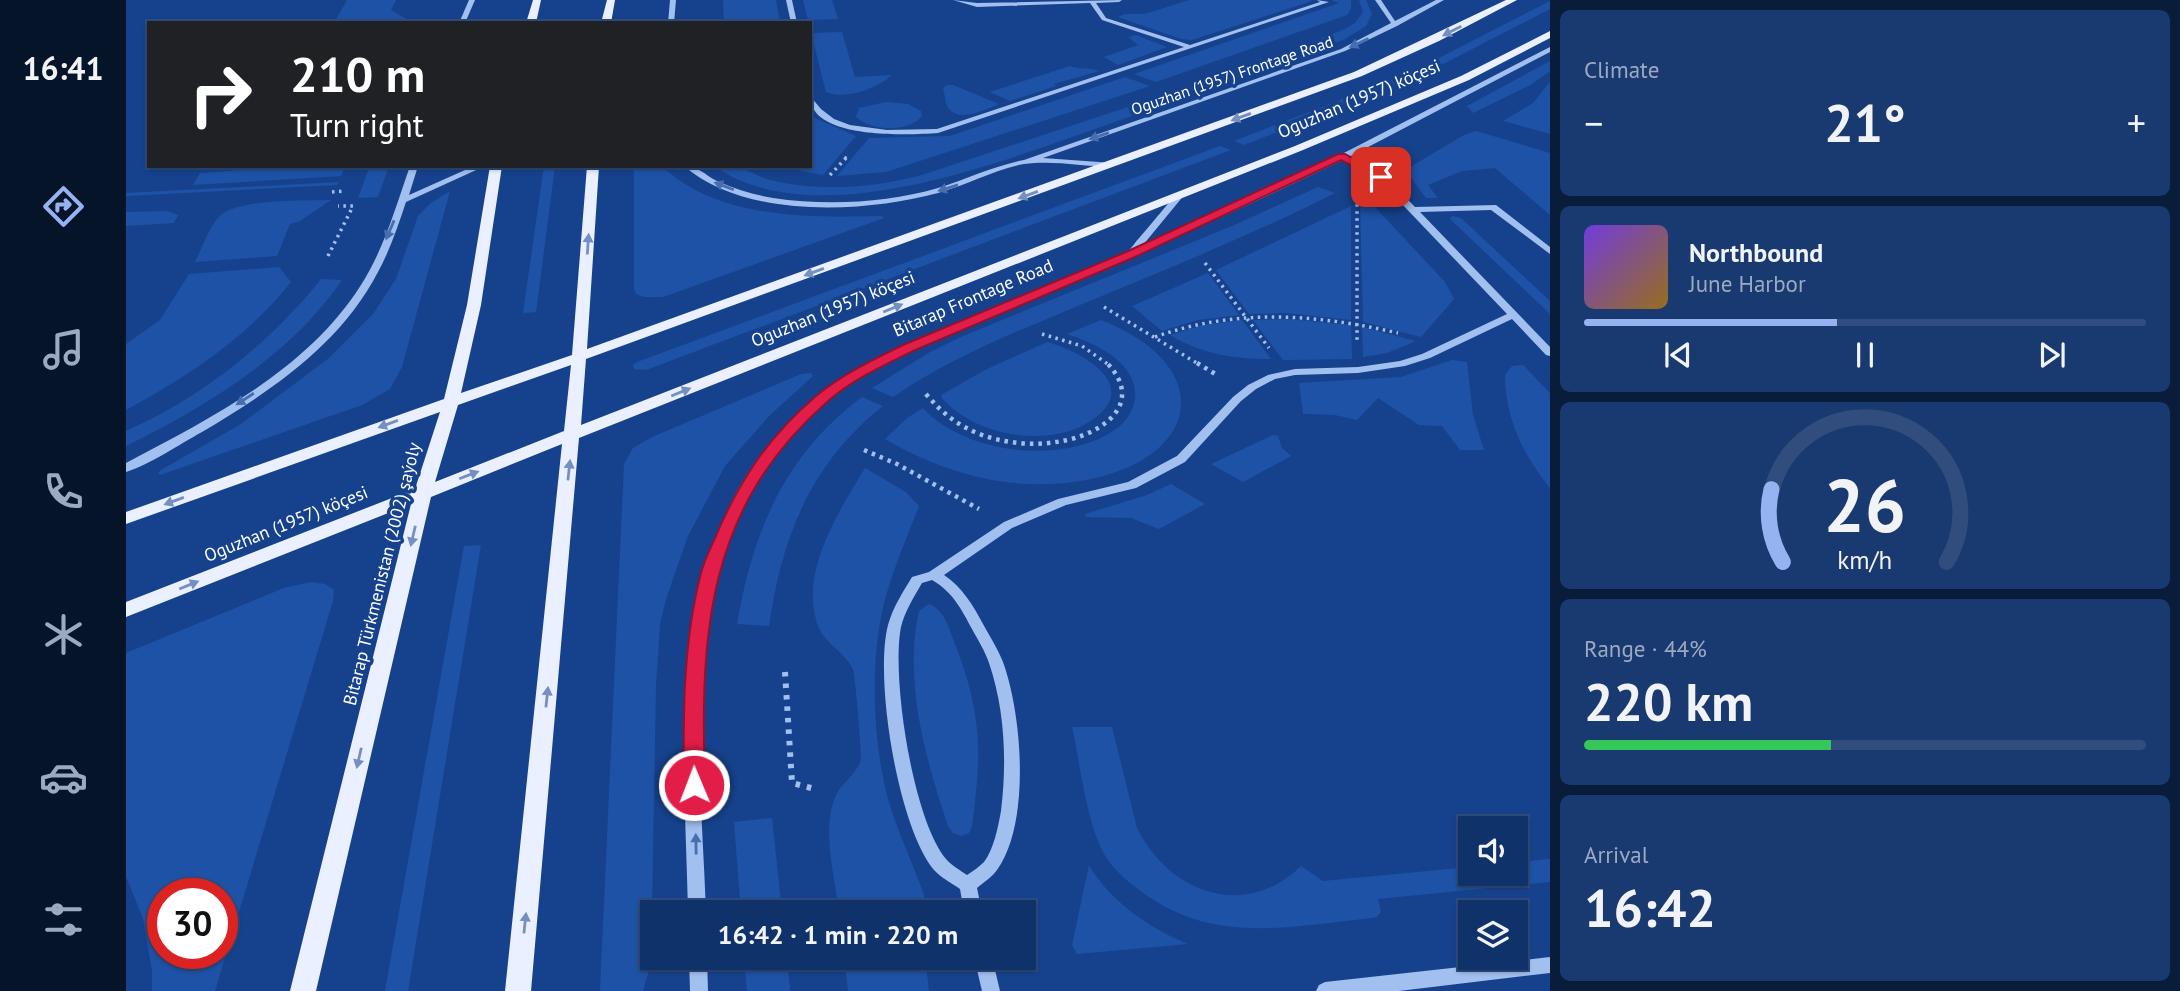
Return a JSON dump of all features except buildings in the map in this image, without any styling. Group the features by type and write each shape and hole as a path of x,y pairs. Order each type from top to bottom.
{"main road":[{"path":"531,21 537,0"},
{"path":"608,21 611,0"},
{"name":"Oguzhan (1957) köçesi","path":"126,518 579,357 1358,74 1513,0"},
{"name":"Oguzhan (1957) köçesi","path":"126,610 572,436 1416,99 1465,78 1550,34"},
{"name":"Bitarap Türkmenistan (2002) şaýoly","path":"303,991 423,492 452,400 474,305 496,168"},
{"path":"518,991 572,436 593,168"}],"street":[{"path":"463,21 472,0"},
{"path":"671,21 673,0"},
{"path":"789,0 794,21"},
{"path":"956,0 977,5 1119,0"},
{"path":"812,101 818,110 830,117 862,130 892,134 938,131 1326,2 1320,0"},
{"path":"1378,0 1395,25"},
{"name":"Oguzhan (1957) Frontage Road","path":"1025,162 1343,50 1441,0"},
{"path":"1091,2 1104,19 1190,48"},
{"path":"1342,156 1550,49"},
{"path":"1342,156 1381,177 1550,353"},
{"name":"Bitarap Frontage Road","path":"697,900 693,709 700,624 710,570 736,508 763,459 822,398 874,364 1130,254 1342,156"},
{"path":"691,168 718,184 741,192 790,202 826,205 873,203 930,193 1025,162 1110,165"},
{"path":"126,468 178,441 266,386 324,338 368,282 413,168"},
{"path":"402,201 476,168"},
{"path":"1130,254 1181,194"},
{"path":"1412,210 1493,207 1550,251"},
{"path":"971,900 968,885 990,866 1002,842 1013,781 1009,716 997,664 971,614 957,592 946,581 934,575 1008,525 1062,502 1132,485 1156,474 1196,446 1246,391 1272,377 1288,373 1365,369 1401,364 1512,315"},
{"path":"1325,991 1550,965"},
{"path":"698,970 699,991"},
{"path":"986,970 990,991"}],"lane":[{"path":"934,575 917,580 905,598 894,628 892,683 896,729 915,812 938,864 968,885"}],"path":[{"path":"332,192 345,191"},
{"path":"1352,194 1357,204 1357,358 1365,369"},
{"path":"328,256 353,206 338,206"},
{"path":"1205,263 1288,373"},
{"path":"1104,307 1246,391"},
{"path":"1155,337 1185,326 1246,317 1297,316 1357,324 1413,337 1440,349"},
{"path":"926,394 935,409 951,422 999,440 1054,442 1079,437 1100,428 1114,416 1122,402 1123,388 1117,374 1105,360 1088,349 1042,334"},
{"path":"864,450 897,464 1008,525"},
{"path":"785,672 792,783 815,789"}],"shaded area":[{"path":"347,0 396,0 391,10 408,20 408,21 335,21"},
{"path":"723,0 776,0 780,21 724,21"},
{"path":"803,0 832,0 838,19 808,20"},
{"path":"1189,0 1312,1 1192,40 1181,39 1118,17 1125,14 1145,14"},
{"path":"1331,0 1351,0 1351,9 1347,15 1156,82 1134,74 1339,3"},
{"path":"1359,0 1366,0 1372,14 1366,26 1345,39 1155,108 1142,103 1275,57 1345,29 1355,23 1363,12"},
{"path":"1550,1 1550,9 1420,76 1244,145 1234,141 1410,73"},
{"path":"842,32 855,77 892,75 878,85 860,92 842,95 826,92 812,33"},
{"path":"1136,35 1167,47 1118,65 1104,57 1138,45 1128,37"},
{"path":"1550,61 1550,71 1532,84 1473,113 1467,106"},
{"path":"1070,66 1099,71 1010,101 990,92"},
{"path":"1125,77 1150,86 886,172 837,176 869,138 950,136"},
{"path":"1550,82 1550,134 1503,121 1533,103"},
{"path":"947,85 999,104 967,115 955,113 946,103 943,88"},
{"path":"886,102 908,104 921,111 922,116 908,125 889,128 871,125 856,117 859,108"},
{"path":"1128,107 1141,113 985,166 926,182 867,192 811,195 759,187 718,168 740,168 770,180 828,187 887,183 925,174"},
{"path":"812,117 856,136 823,175 786,168 812,168"},
{"path":"1476,131 1550,153 1550,215 1495,168 1462,171 1428,185 1438,198 1426,198 1405,170 1464,135"},
{"path":"1220,146 1231,150 646,370 634,369 633,365 637,362"},
{"path":"268,168 344,168 341,176 193,185 200,173"},
{"path":"369,168 388,168 378,197 358,198"},
{"path":"544,168 555,168 536,312 523,313"},
{"path":"634,168 665,168 684,183 709,196 736,206 765,212 884,218 663,297 644,297 636,294"},
{"path":"339,182 337,185 126,196 126,193"},
{"path":"1318,187 1335,193 1242,237 986,345 893,397 872,388 930,352 963,336 1232,226"},
{"path":"450,191 402,367 390,389 362,405 160,475 158,473 241,424 329,358 373,314 396,279 418,216 431,203"},
{"path":"331,200 300,221 290,224 277,256 195,262 211,228 226,212 271,202"},
{"path":"1360,201 1372,204 1445,282 1454,299 1421,337 1363,322"},
{"path":"1351,206 1351,320 1286,313 1249,314 1216,270"},
{"path":"167,211 178,215 174,223 126,226 126,212"},
{"path":"1452,216 1461,218 1550,301 1550,314 1450,219"},
{"path":"279,267 291,282 256,321 194,370 126,410 126,344 160,320 189,274"},
{"path":"1208,273 1239,315 1198,320 1162,331 1132,306"},
{"path":"321,279 342,280 298,332 273,355 187,414 126,446 126,431 181,403 232,367 280,325"},
{"path":"1288,319 1351,325 1352,359 1283,360 1253,320"},
{"path":"1101,320 1139,339 1165,362 1178,386 1180,410 1171,433 1151,454 1121,470 1080,481 1029,484 1004,482 955,471 885,439 907,418 923,408 941,424 963,436 989,445 1043,451 1070,448 1095,441 1126,420 1135,399 1134,386 1123,365 1102,349 1067,334"},
{"path":"1242,320 1271,359 1219,354 1194,347 1170,335 1203,325"},
{"path":"1362,327 1416,341 1387,353 1363,357"},
{"path":"1047,342 1088,360 1108,381 1111,392 1107,405 1095,418 1078,428 1058,434 1015,435 974,422 942,398 941,395 985,370"},
{"path":"1452,360 1467,362 1473,415 1484,450 1460,450 1442,426 1419,425 1378,398 1357,420 1335,415 1303,414 1299,383 1401,377"},
{"path":"1523,365 1550,393 1550,488 1524,449 1508,406 1505,375 1512,366"},
{"path":"811,373 813,376 769,416 725,466 688,536 666,599 660,624 656,685 652,900 640,900 640,970 649,970 643,991 600,991 624,464 633,448 652,437 801,374"},
{"path":"862,397 883,406 836,452 804,504 782,562 769,626 737,624 752,558 776,498 792,470 812,444"},
{"path":"1273,435 1278,436 1282,448 1291,456 1243,482 1211,464"},
{"path":"865,468 906,492 919,506 887,592 881,616 877,641 875,696 879,750 888,799 924,900 837,900 830,853 830,823 836,795 861,760 857,698 853,669 820,630 813,603 818,562 844,503"},
{"path":"1171,484 1205,504 1159,529 1131,518 1086,517 1085,514 1147,495"},
{"path":"481,545 408,991 385,991 464,546"},
{"path":"311,582 325,584 334,590 333,601 238,915 238,878 147,878 147,942 143,919 126,876 126,653 284,588"},
{"path":"929,604 943,615 948,626 964,669 975,713 978,754 975,800 972,826 969,833 961,836 953,833 948,826 940,801 925,747 915,692 915,638 919,611"},
{"path":"1072,727 1112,727 1137,828 1151,851 1168,869 1188,883 1210,892 1233,895 1256,892 1279,883 1301,866 1323,881 1458,868 1458,886 1510,886 1378,899 1381,912 1377,917 1313,925 1257,928 1202,921 1175,912 1125,879 1106,857 1099,844 1085,794"},
{"path":"772,818 781,900 740,900 734,822"},
{"path":"1550,859 1550,882 1528,884 1528,861"},
{"path":"1089,865 1119,902 1146,922 1188,944 1077,954 1072,945"},
{"path":"222,969 215,991 152,991 152,970"},
{"path":"745,970 788,970 790,991 747,991"},
{"path":"846,970 927,970 929,991 848,991"}],"route":[{"path":"694,785 693,709 700,624 710,570 736,508 763,459 822,398 874,364 908,348 1130,254 1342,156 1381,177"}]}
